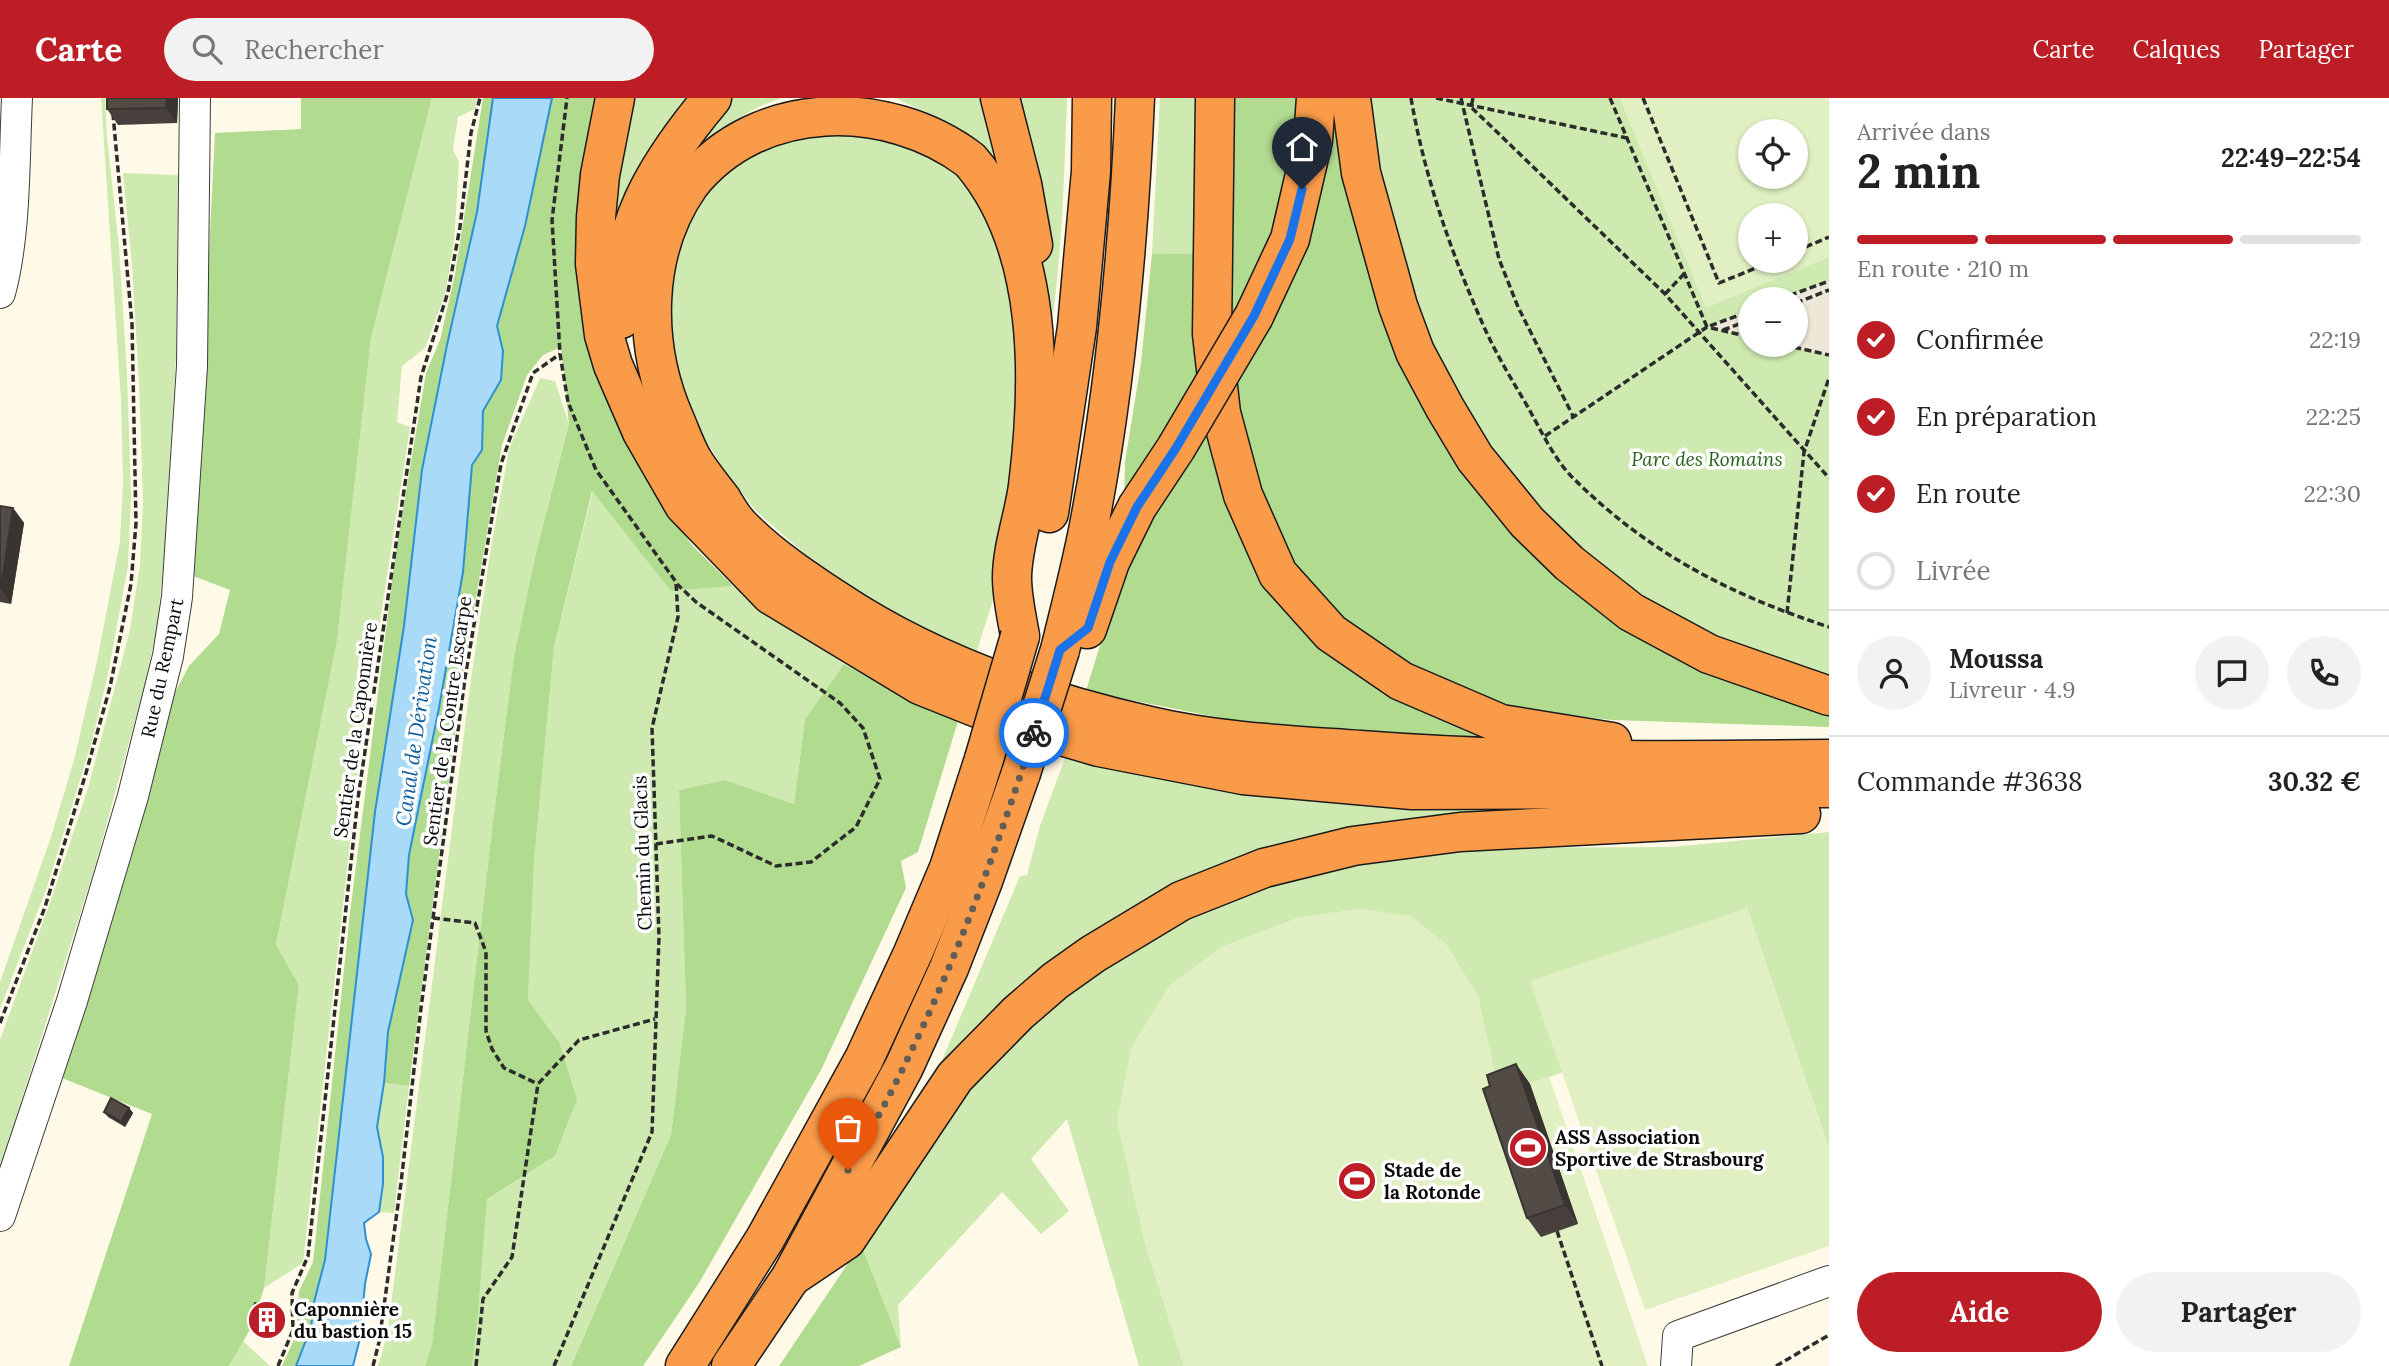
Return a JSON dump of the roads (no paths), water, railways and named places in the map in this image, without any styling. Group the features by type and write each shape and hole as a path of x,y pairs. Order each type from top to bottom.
{"highway":[{"path":"615,98 600,175 595,264 604,335 613,365 642,432 684,505 771,595 920,685 1010,721 1099,747 1243,775 1412,790 1829,788"},
{"path":"630,401 621,315 621,279 626,245 644,196 661,164 712,98"},
{"path":"1020,636 1011,577 1028,488 1034,342 1030,302 1020,253 1009,223 996,195 983,176 950,139 930,125 890,106 866,100 836,98 807,101 780,109 721,146 686,188 661,242 652,311 654,344 670,408 692,460 740,527 807,581 875,626 950,662 1019,689 1152,727 1250,741 1513,760 1829,759"},
{"path":"1000,98 1022,184 1036,263 1030,302"},
{"path":"685,1366 765,1239 864,1059 913,953 948,868 984,759 1020,636 1050,509 1077,327 1091,171 1092,98"},
{"path":"731,1366 791,1277 904,1067 954,955 1021,773 1060,650 1091,516 1120,327 1132,178 1135,98"},
{"path":"1215,98 1212,334 1221,413 1243,495 1278,574 1331,633 1401,681 1501,724 1728,760"},
{"path":"1060,650 1088,628 1110,562 1137,507 1176,448 1254,316 1290,239 1313,140 1316,98"},
{"path":"1351,98 1361,173 1398,306 1416,352 1475,458 1527,522 1569,563 1632,612 1709,654 1829,696"},
{"path":"791,1277 846,1240 955,1077 1018,1013 1055,981 1093,954 1181,901 1265,868 1353,846 1460,832 1829,812"}],"street":[{"path":"0,293 11,237 17,98"},
{"name":"Rue du Rempart","path":"0,1216 72,1001 133,796 168,656 177,597 192,366 195,98"},
{"path":"1676,1366 1678,1336 1829,1281"}],"water":[{"name":"Canal de Dérivation","path":"493,98 552,98 525,226 497,326 503,351 501,380 483,411 482,450 472,465 463,572 409,855 406,894 413,920 388,1032 377,1127 383,1157 383,1184 379,1212 364,1223 371,1254 360,1338 353,1366 296,1366 311,1327 314,1302 325,1260 375,812 404,626 422,470 477,212"}],"place":[{"name":"ASS Association Sportive de Strasbourg","path":"1528,1148"},
{"name":"Stade de la Rotonde","path":"1357,1181"},
{"name":"Caponnière du bastion 15","path":"267,1320"}],"park label":[{"name":"Parc des Romains","path":"1707,459"}]}
